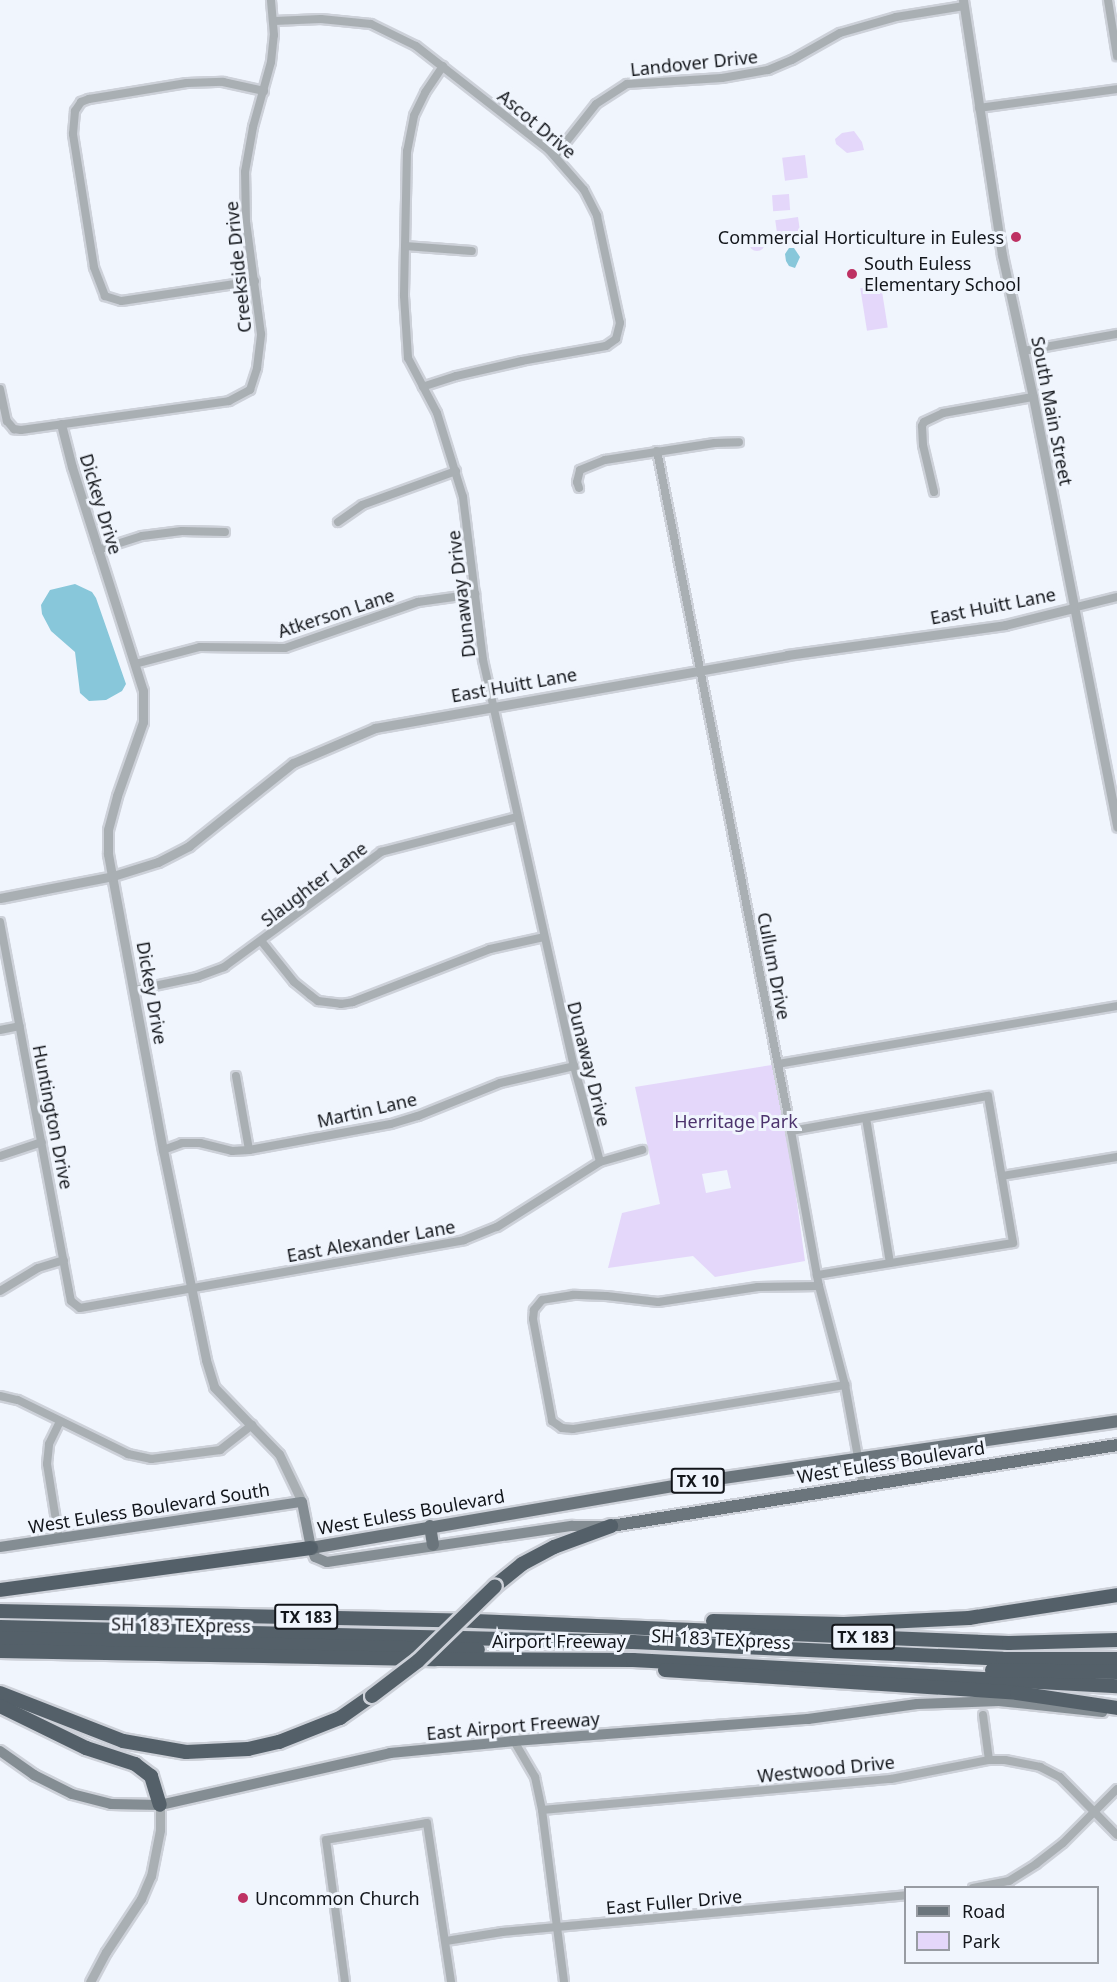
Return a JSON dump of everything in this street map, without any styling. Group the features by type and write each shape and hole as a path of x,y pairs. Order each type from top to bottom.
{"highway":[{"path":"0,1693 123,1741 186,1752 248,1749 279,1742 340,1718 372,1696 418,1661 495,1586 522,1564 554,1547 611,1526"},
{"path":"0,1590 311,1548"},
{"path":"608,1626 667,1620 844,1624 969,1618 1117,1595"},
{"name":"Airport Freeway","path":"0,1611 608,1626 999,1642 1117,1640"},
{"name":"SH 183 TEXpress","path":"0,1627 633,1642 1003,1659 1117,1659"},
{"name":"SH 183 TEXpress","path":"0,1638 633,1653 1002,1670 1117,1672"},
{"name":"Airport Freeway","path":"0,1651 423,1659 633,1660 1117,1686"},
{"path":"633,1660 659,1670 1017,1693 1117,1708"},
{"path":"0,1706 86,1748 135,1764 151,1776 160,1805"}],"main road":[{"name":"West Euless Boulevard","path":"1117,1421 859,1460 703,1480 311,1548 315,1557 327,1562 572,1526 611,1526 1117,1445"},
{"name":"West Euless Boulevard South","path":"0,1547 302,1502"},
{"name":"Dickey Drive","path":"302,1502 311,1548"},
{"path":"430,1526 433,1545"},
{"name":"East Airport Freeway","path":"0,1751 34,1775 72,1794 111,1804 160,1805 390,1753 514,1741 808,1719 918,1704 999,1701 1117,1713"}],"street":[{"name":"Creekside Drive","path":"61,424 229,401 250,390 257,368 261,334 246,222 245,172 251,137 271,62 274,21 271,0"},
{"path":"1108,0 1117,56"},
{"name":"South Main Street","path":"963,3 1002,255 1034,397 1117,827"},
{"name":"Landover Drive","path":"555,156 596,104 627,84 722,78 768,70 792,60 840,33 896,17 963,3"},
{"name":"Ascot Drive","path":"274,21 321,19 371,24 416,46 555,156 584,190 597,216 606,249 620,323 616,339 606,346 522,361 456,376 423,387"},
{"name":"Dunaway Drive","path":"443,66 425,93 414,116 407,151 404,331 408,358 436,413 456,471 469,527 483,660 574,1066 600,1162"},
{"path":"255,281 121,301 107,297 101,289 94,267 74,152 75,111 81,102 104,95 187,82 222,82 264,90"},
{"path":"979,108 1117,89"},
{"path":"405,246 471,251"},
{"path":"1023,351 1117,334"},
{"path":"0,389 8,421 14,429 61,424"},
{"path":"934,492 923,445 924,422 943,413 1034,397"},
{"name":"Dickey Drive","path":"61,424 143,691 143,722 117,796 108,830 108,854 163,1150 206,1360 214,1387 279,1454 302,1502"},
{"path":"579,488 577,482 580,470 605,460 739,442"},
{"name":"Cullum Drive","path":"657,452 778,1064 819,1286 845,1385 862,1485"},
{"path":"338,522 362,505 456,471"},
{"path":"98,550 142,536 182,531 225,532"},
{"name":"Atkerson Lane","path":"135,664 200,647 285,648 418,602 475,594"},
{"path":"1073,608 1117,597"},
{"name":"East Huitt Lane","path":"0,898 113,876 158,862 189,846 280,772 316,752 375,728 786,655 1005,625 1073,608"},
{"name":"Slaughter Lane","path":"135,990 209,974 224,967 262,942 381,852 517,817"},
{"name":"Huntington Drive","path":"0,922 71,1301 75,1306 85,1309"},
{"path":"262,942 294,982 310,995 318,1000 341,1004 353,1002 490,949 544,937"},
{"path":"778,1064 1117,1006"},
{"path":"0,1030 20,1026"},
{"name":"Martin Lane","path":"163,1150 182,1143 200,1143 232,1151 249,1150 391,1124 418,1116 500,1083 574,1066"},
{"path":"236,1076 249,1150"},
{"path":"791,1131 988,1096 1013,1243 817,1275"},
{"path":"866,1118 890,1263"},
{"path":"0,1156 42,1142"},
{"name":"East Alexander Lane","path":"85,1309 464,1240 497,1227 600,1162 642,1150"},
{"path":"1002,1176 1117,1157"},
{"path":"0,1291 38,1268 64,1260"},
{"path":"819,1286 758,1287 658,1302 573,1295 542,1300 534,1310 533,1319 552,1421 562,1428 585,1427 845,1385"},
{"path":"0,1396 18,1401 128,1454 163,1459 220,1450 252,1425"},
{"path":"59,1539 47,1464 49,1443 60,1421"},
{"path":"983,1715 989,1760"},
{"path":"514,1741 535,1777 542,1810 564,1982"},
{"name":"Westwood Drive","path":"542,1810 891,1779 989,1760 1022,1762 1040,1767 1060,1777 1117,1835"},
{"path":"979,1886 1009,1881 1036,1864 1117,1789"},
{"path":"90,1982 106,1952 141,1899 151,1876 160,1830 160,1805"},
{"path":"345,1982 326,1840 427,1824 451,1982"},
{"name":"East Fuller Drive","path":"446,1941 502,1932 904,1895"}],"green space":[{"path":"854,131 862,142 864,150 847,153 836,144 835,139 842,133"},
{"path":"805,155 808,178 785,181 782,158"},
{"path":"789,194 790,210 773,211 772,195"},
{"path":"798,217 800,232 777,235 775,220"},
{"path":"754,235 760,235 765,243 763,249 754,251 749,246 749,240"},
{"path":"881,285 888,327 867,331 860,288"},
{"name":"Herritage Park","path":"778,1064 805,1261 715,1277 693,1256 608,1268 622,1213 660,1204 635,1087","holes":["727,1170 731,1188 706,1193 702,1174"]}],"water":[{"path":"789,248 794,248 800,257 795,268 789,266 786,261 785,254"},
{"path":"75,584 92,592 96,598 126,684 122,691 106,700 89,701 80,693 75,652 51,631 42,614 41,605 50,590"}],"place":[{"name":"Commercial Horticulture in Euless","path":"1016,237"},
{"name":"South Euless Elementary School","path":"852,274"},
{"name":"Uncommon Church","path":"243,1898"}]}
